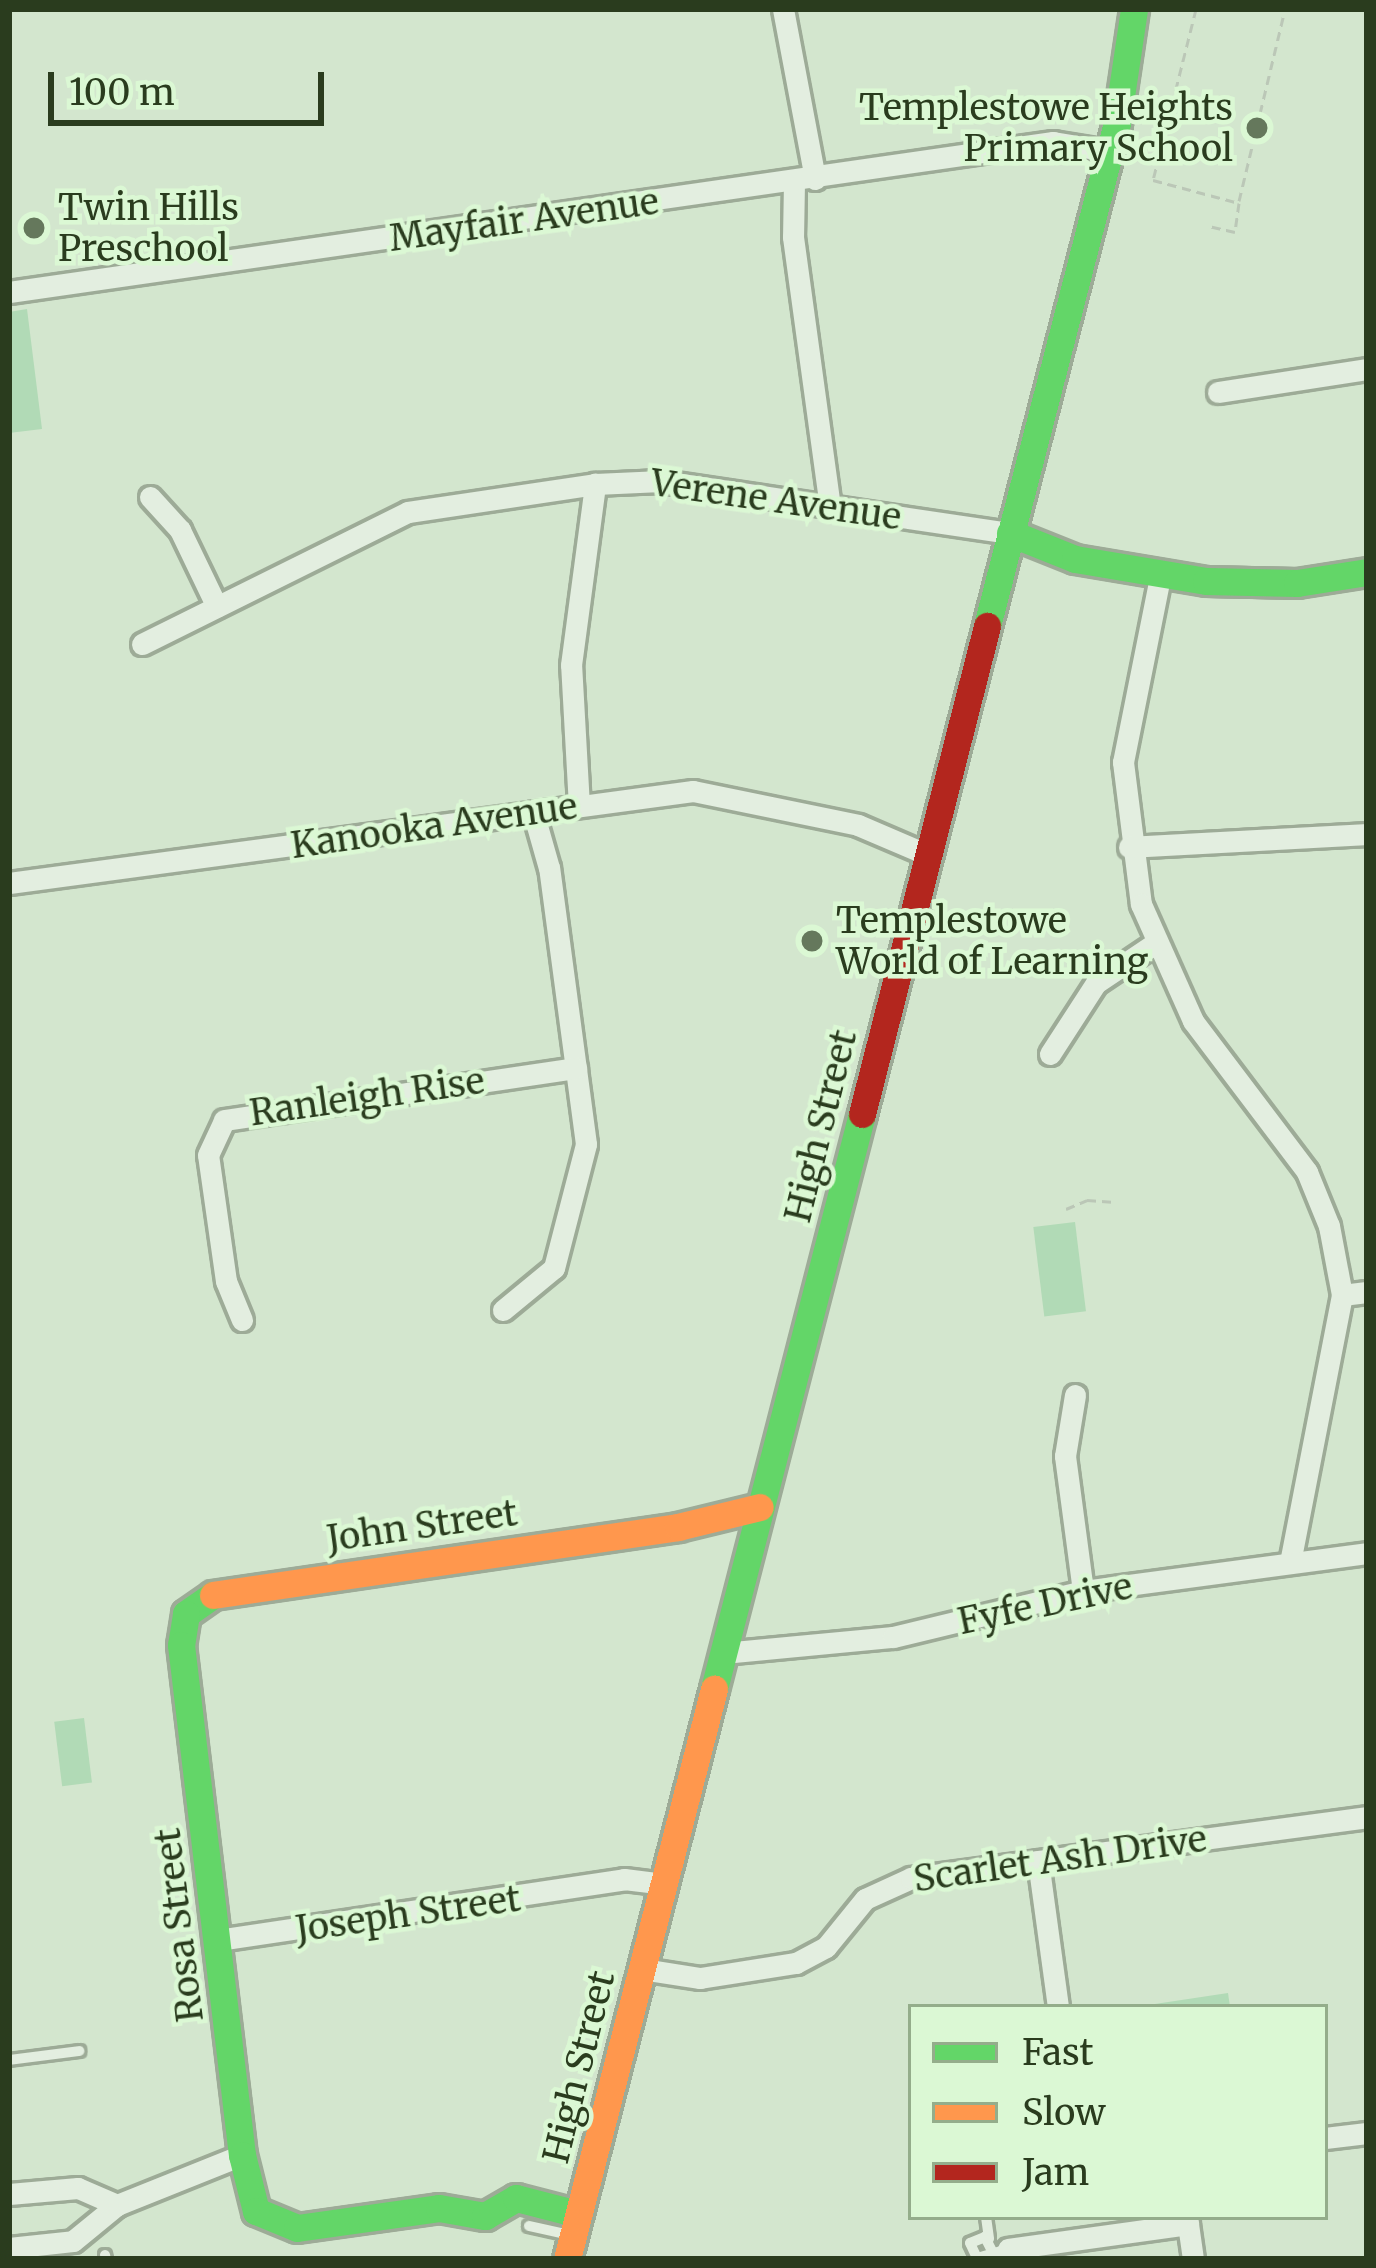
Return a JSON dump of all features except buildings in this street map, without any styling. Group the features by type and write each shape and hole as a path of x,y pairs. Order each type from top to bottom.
{"main road":[{"name":"High Street","path":"573,2236 1107,158 1134,9"},
{"path":"1010,533 1075,559 1115,561 1252,585 1367,572"},
{"name":"John Street","path":"186,1614 220,1590 757,1520"},
{"name":"Rosa Street","path":"186,1614 182,1645 250,2201 266,2221 298,2228 456,2208 492,2223 516,2198 573,2236"}],"street":[{"path":"783,9 797,115 793,237 822,452 820,506"},
{"name":"Mayfair Avenue","path":"9,292 1040,148 1107,158"},
{"path":"1218,392 1367,369"},
{"name":"Verene Avenue","path":"142,644 416,509 595,484 662,482 1010,533"},
{"path":"588,805 571,675 595,484"},
{"path":"150,497 179,530 218,607"},
{"path":"1161,572 1126,718 1129,847 1154,944 1192,1021 1307,1172 1329,1226 1342,1295 1290,1563"},
{"name":"Kanooka Avenue","path":"9,883 701,791 931,844"},
{"path":"503,1310 537,1288 559,1256 586,1144 542,811"},
{"path":"1129,847 1367,834"},
{"path":"1050,1054 1096,982 1154,944"},
{"name":"Ranleigh Rise","path":"242,1320 226,1282 208,1156 224,1120 576,1068"},
{"path":"1342,1295 1367,1292"},
{"path":"1075,1395 1065,1456 1083,1591"},
{"name":"Fyfe Drive","path":"723,1653 893,1636 1083,1591 1367,1553"},
{"name":"Scarlet Ash Drive","path":"642,1969 685,1978 796,1963 826,1947 854,1909 892,1882 1367,1817"},
{"path":"1038,1861 1058,2004"},
{"name":"Joseph Street","path":"218,1940 598,1888 662,1893"},
{"path":"1328,2138 1367,2133"},
{"path":"9,2248 74,2241 117,2205 242,2155"},
{"path":"9,2194 78,2188 117,2205"},
{"path":"78,2188 87,2229"},
{"path":"996,2247 1188,2221 1193,2259"}],"lane":[{"path":"9,2060 79,2051"},
{"path":"987,2220 996,2247"},
{"path":"529,2226 573,2236"}],"path":[{"path":"1196,9 1153,180 1239,203"},
{"path":"1209,226 1235,232 1285,9"},
{"path":"1147,102 1171,115"},
{"path":"1066,1209 1115,1202"}],"green space":[{"path":"27,309 42,429 9,433 9,312"},
{"path":"1075,1222 1086,1311 1044,1316 1033,1227"},
{"path":"84,1718 92,1783 62,1786 54,1722"},
{"path":"1228,1993 1230,2004 1155,2004"}],"traffic: fast":[{"path":"987,626 1117,123 1134,9"},
{"path":"1010,533 1075,559 1206,581 1297,583 1367,572"},
{"path":"714,1689 862,1114"},
{"path":"213,1595 186,1614 181,1645 242,2155 256,2211 297,2228 439,2208 485,2216 516,2198 578,2214"}],"traffic: slow":[{"path":"213,1595 678,1527 760,1507"},
{"path":"567,2259 714,1689"}],"traffic: jam":[{"path":"862,1114 987,626"}],"place":[{"name":"Templestowe Heights Primary School","path":"1257,128"},
{"name":"Twin Hills Preschool","path":"34,228"},
{"name":"Templestowe World of Learning","path":"812,941"}]}
